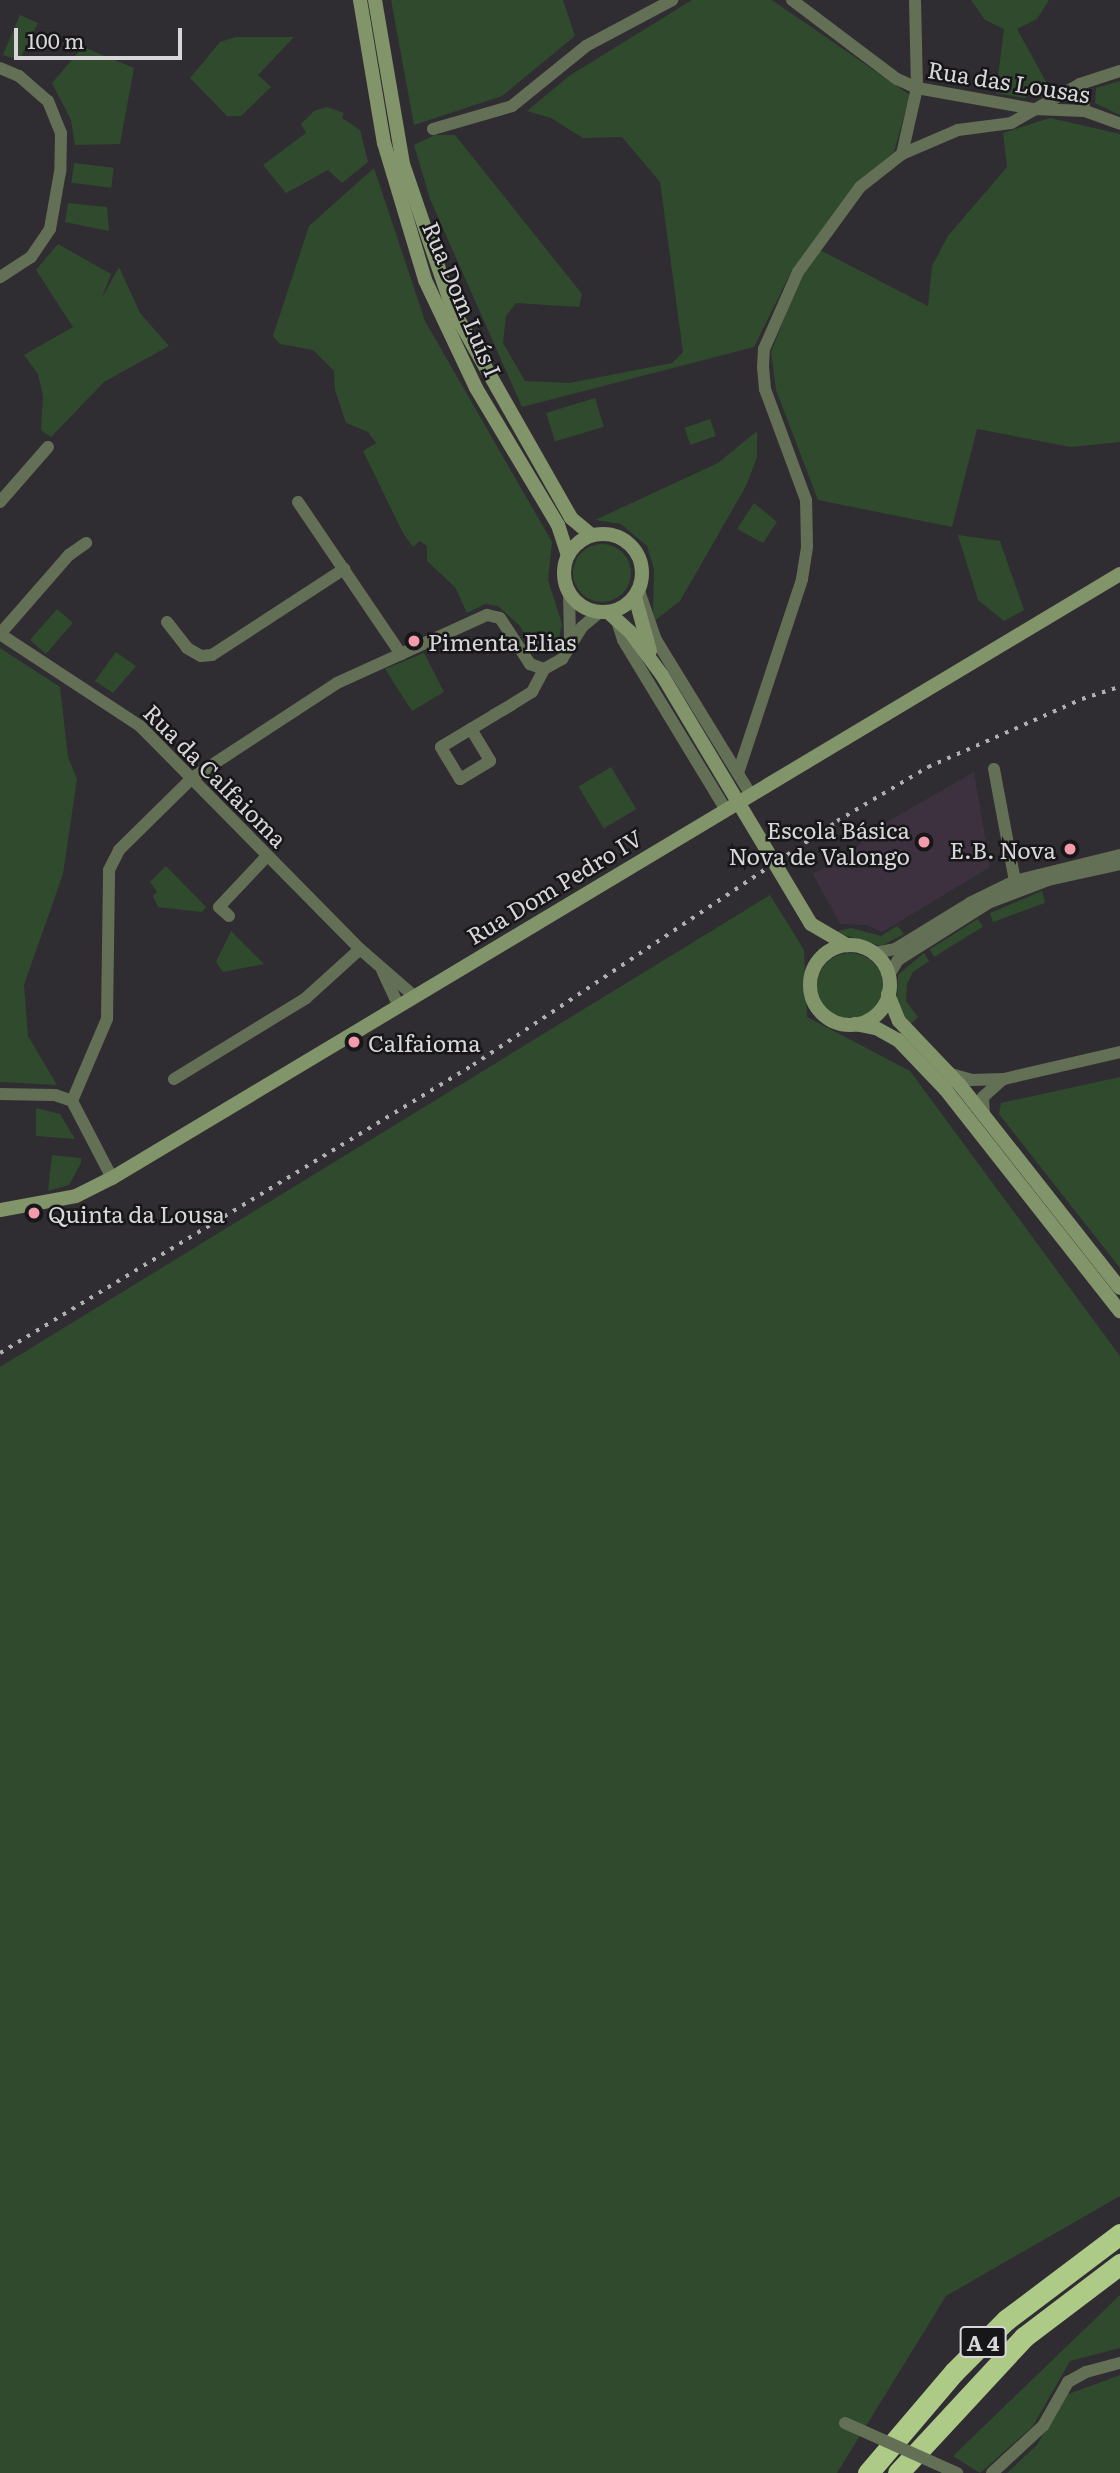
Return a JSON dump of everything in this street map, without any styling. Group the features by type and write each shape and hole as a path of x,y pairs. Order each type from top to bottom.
{"highway":[{"name":"A 4","path":"868,2473 1006,2320 1120,2234"},
{"name":"A 4","path":"898,2473 1024,2337 1120,2264"}],"main road":[{"name":"Rua Dom Luís I","path":"360,0 384,143 425,280 475,388 558,525 568,555 564,570 569,592"},
{"name":"Rua Dom Luís I","path":"375,0 403,164 453,310 571,518 591,535"},
{"path":"568,555 591,535 614,535 634,547 643,569 637,594 654,662"},
{"name":"Rua Dom Pedro IV","path":"0,1210 76,1196 112,1178 412,995 1120,574"},
{"path":"569,592 586,608 608,615 654,662 811,924 816,964 810,986 819,1010 830,1019 876,1028 898,1041 958,1105 1120,1311"},
{"path":"608,615 637,594"},
{"path":"811,924 847,945 875,953 889,975 888,994 879,1012 855,1024"},
{"path":"816,964 827,951 847,945"},
{"path":"888,994 899,1021 978,1100 984,1116 1120,1288"}],"street":[{"path":"433,130 512,106 586,46 672,0"},
{"name":"Rua das Lousas","path":"792,0 897,79 917,88 1034,108 1085,111 1120,124"},
{"path":"902,154 917,88 915,0"},
{"path":"0,68 19,76 48,101 61,133 60,172 50,229 31,257 0,277"},
{"path":"738,773 798,592 807,546 806,500 765,389 764,349 798,272 860,187 902,154 958,130 1011,123 1080,84 1120,71"},
{"path":"1080,84 1085,111"},
{"path":"0,502 48,447"},
{"path":"298,502 401,654"},
{"path":"0,634 69,555 86,543"},
{"path":"167,622 187,648 201,656 212,655 344,569"},
{"path":"569,592 570,643"},
{"path":"637,594 656,640 751,794"},
{"path":"72,1101 107,1019 109,870 119,850 192,778 337,683 487,615 500,618 530,664 544,669"},
{"path":"471,729 532,692 544,669 562,659 570,643 608,615 726,810"},
{"name":"Rua da Calfaioma","path":"0,634 123,712 192,778 360,949 412,995"},
{"path":"994,769 1015,881"},
{"path":"875,953 895,949 970,903 1015,881 1120,855"},
{"path":"229,916 219,907 267,856"},
{"path":"889,975 898,960 988,903 1048,880 1120,864"},
{"path":"174,1079 306,998 360,949"},
{"name":"Rua da Calfaioma","path":"382,970 398,1004"},
{"path":"951,1074 972,1080 1004,1079 1120,1052"},
{"path":"958,1105 978,1100 1004,1079"},
{"path":"0,1094 55,1095 72,1101 112,1178"},
{"path":"992,2473 1043,2426 1068,2382 1086,2372 1120,2363"},
{"path":"845,2423 957,2473"}],"shaded area":[{"name":"Escola Básica Nova de Valongo","path":"974,772 990,867 882,932 867,925 840,924 813,874 852,853 871,831"}],"green space":[{"path":"391,0 563,0 575,36 502,96 414,125"},
{"path":"692,0 772,0 910,95 894,152 856,183 790,274 754,347 522,407 430,199 414,145 435,135 455,135 582,294 579,307 516,303 506,316 503,343 525,381 569,383 672,363 683,352 660,182 622,137 583,138 551,118 527,111 569,76"},
{"path":"971,0 1049,0 1037,19 1017,29 1049,87 1025,98 996,93 1004,29 985,20"},
{"path":"20,15 38,23 19,60 3,55"},
{"path":"236,37 294,37 258,75 271,87 241,116 227,116 190,78 220,42"},
{"path":"83,47 134,68 120,144 75,145 71,120 52,83"},
{"path":"1120,81 1120,115 1095,103 1096,88"},
{"path":"327,107 344,113 342,118 360,130 368,162 342,183 328,170 286,193 263,165 306,133 301,124 314,111"},
{"path":"1050,118 1120,134 1120,442 1071,447 977,429 952,527 818,500 776,390 771,352 798,282 820,250 928,306 932,266 948,236 1007,167 1003,133"},
{"path":"74,163 114,168 111,188 72,183"},
{"path":"374,168 425,321 552,542 548,580 562,624 559,638 546,654 531,648 520,626 498,606 485,604 467,613 455,587 427,561 427,546 420,541 413,547 403,533 363,451 376,443 368,432 346,423 335,390 334,371 313,350 280,344 273,336 309,226"},
{"path":"68,203 107,207 109,231 65,222"},
{"path":"58,244 111,274 102,298 119,267 140,313 169,346 104,382 51,437 41,430 43,396 38,374 24,355 73,327 36,270"},
{"path":"595,398 604,427 555,442 546,413"},
{"path":"710,419 716,436 690,445 684,428"},
{"path":"757,431 757,457 746,486 680,601 653,622 654,569 647,546 621,524 595,520 718,463"},
{"path":"754,503 777,522 763,543 737,529"},
{"path":"958,535 1000,541 1024,610 1004,621 978,600"},
{"path":"602,544 613,546 626,557 631,573 629,584 618,597 602,602 591,600 578,589 573,573 575,562 586,549"},
{"path":"57,609 73,623 46,654 30,640"},
{"path":"0,648 60,687 68,757 77,779 63,874 24,985 28,1036 57,1085 0,1082"},
{"path":"116,652 136,666 113,693 95,681"},
{"path":"424,653 444,692 412,711 385,669"},
{"path":"611,767 636,809 604,829 578,787"},
{"path":"166,866 206,907 202,912 158,907 153,896 157,892 150,882"},
{"path":"1042,891 1045,903 993,922 990,913"},
{"path":"770,895 804,950 807,1017 910,1071 1120,1356 1120,2196 946,2296 837,2473 0,2473 0,1367"},
{"path":"978,919 983,927 934,957 930,949"},
{"path":"897,926 904,934 881,946 834,932 851,928 881,936"},
{"path":"231,931 264,964 223,972 216,962"},
{"path":"843,953 857,953 869,958 878,967 883,986 881,999 874,1010 857,1019 843,1019 831,1014 822,1005 817,993 817,979 822,967 831,958"},
{"path":"924,953 929,961 913,972 907,984 906,1001 918,1017 910,1025 897,1004 898,975"},
{"path":"1120,1077 1120,1268 999,1114 1001,1103"},
{"path":"36,1108 60,1114 75,1139 36,1136"},
{"path":"52,1155 81,1158 81,1163 69,1185 48,1191"},
{"path":"1120,2295 1120,2348 1070,2361 1033,2426 980,2473 953,2456"},
{"path":"1120,2375 1120,2473 1007,2473 1037,2445 1066,2395"}],"railway":[{"path":"0,1353 473,1065 837,821 928,767 1082,699 1120,687"}],"place":[{"name":"Pimenta Elias","path":"414,641"},
{"name":"Escola Básica Nova de Valongo","path":"924,842"},
{"name":"E.B. Nova","path":"1070,849"},
{"name":"Calfaioma","path":"354,1042"},
{"name":"Quinta da Lousa","path":"34,1213"}]}
